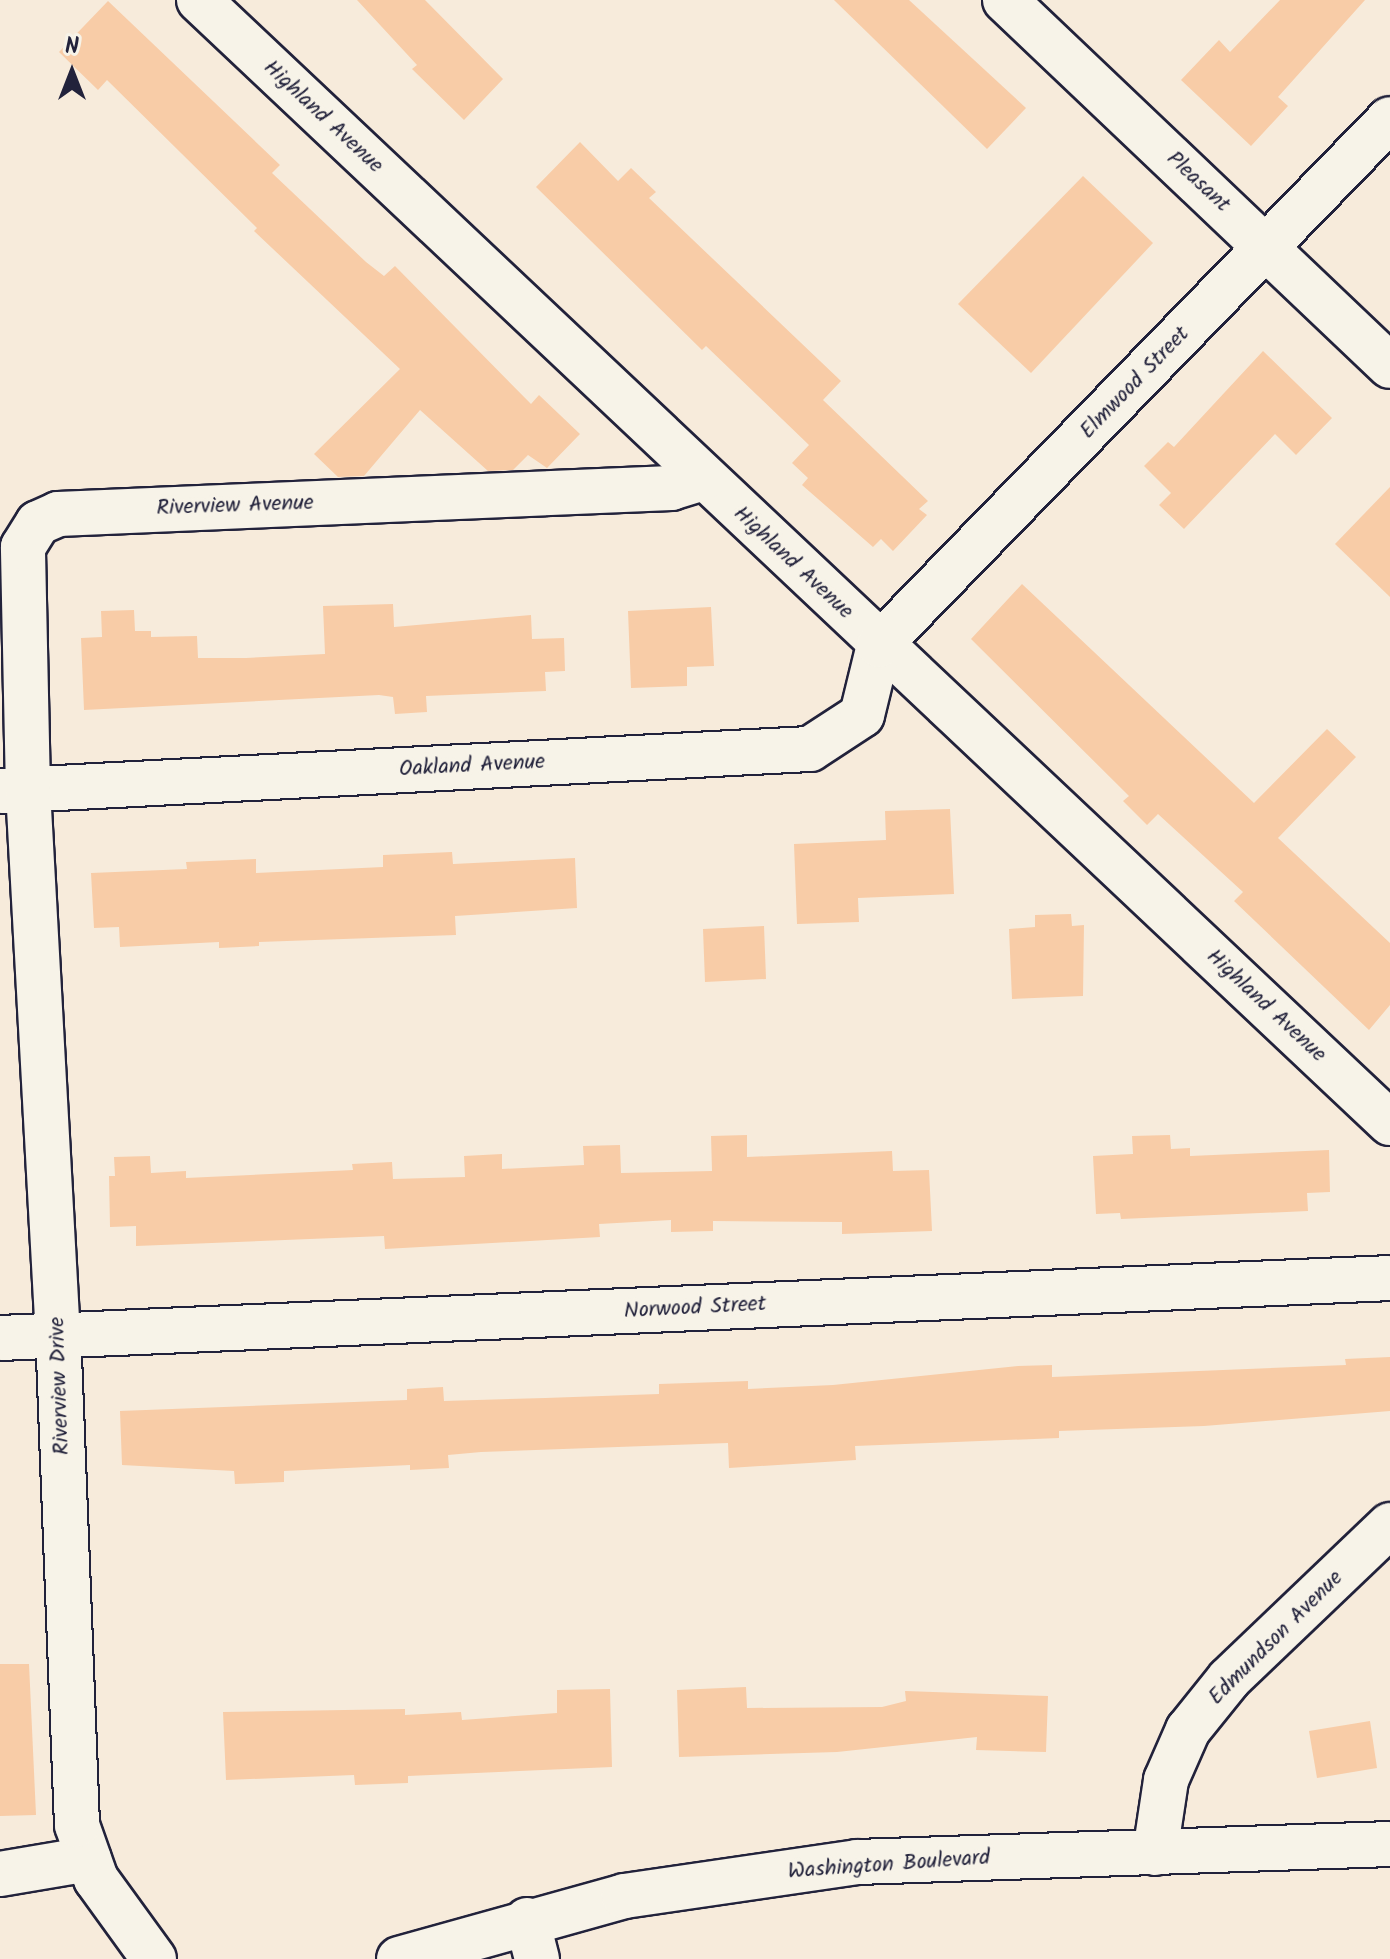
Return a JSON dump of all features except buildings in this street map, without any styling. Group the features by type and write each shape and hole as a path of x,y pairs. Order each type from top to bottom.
{"street":[{"name":"Highland Avenue","path":"199,0 879,645 1390,1123"},
{"name":"Pleasant","path":"1005,0 1390,366"},
{"name":"Elmwood Street","path":"879,645 1390,119"},
{"name":"Riverview Avenue","path":"14,791 23,547 38,523 58,514 671,488 704,478"},
{"name":"Oakland Avenue","path":"14,791 810,749 862,715 879,645"},
{"name":"Riverview Drive","path":"14,791 58,1337 77,1825 89,1859 124,1923 154,1959"},
{"name":"Norwood Street","path":"0,1338 1390,1278"},
{"name":"Edmundson Avenue","path":"1155,1853 1166,1780 1188,1730 1229,1679 1390,1525"},
{"name":"Washington Boulevard","path":"399,1959 532,1940 624,1896 857,1862 1390,1844"},
{"path":"0,1874 89,1859"}]}
